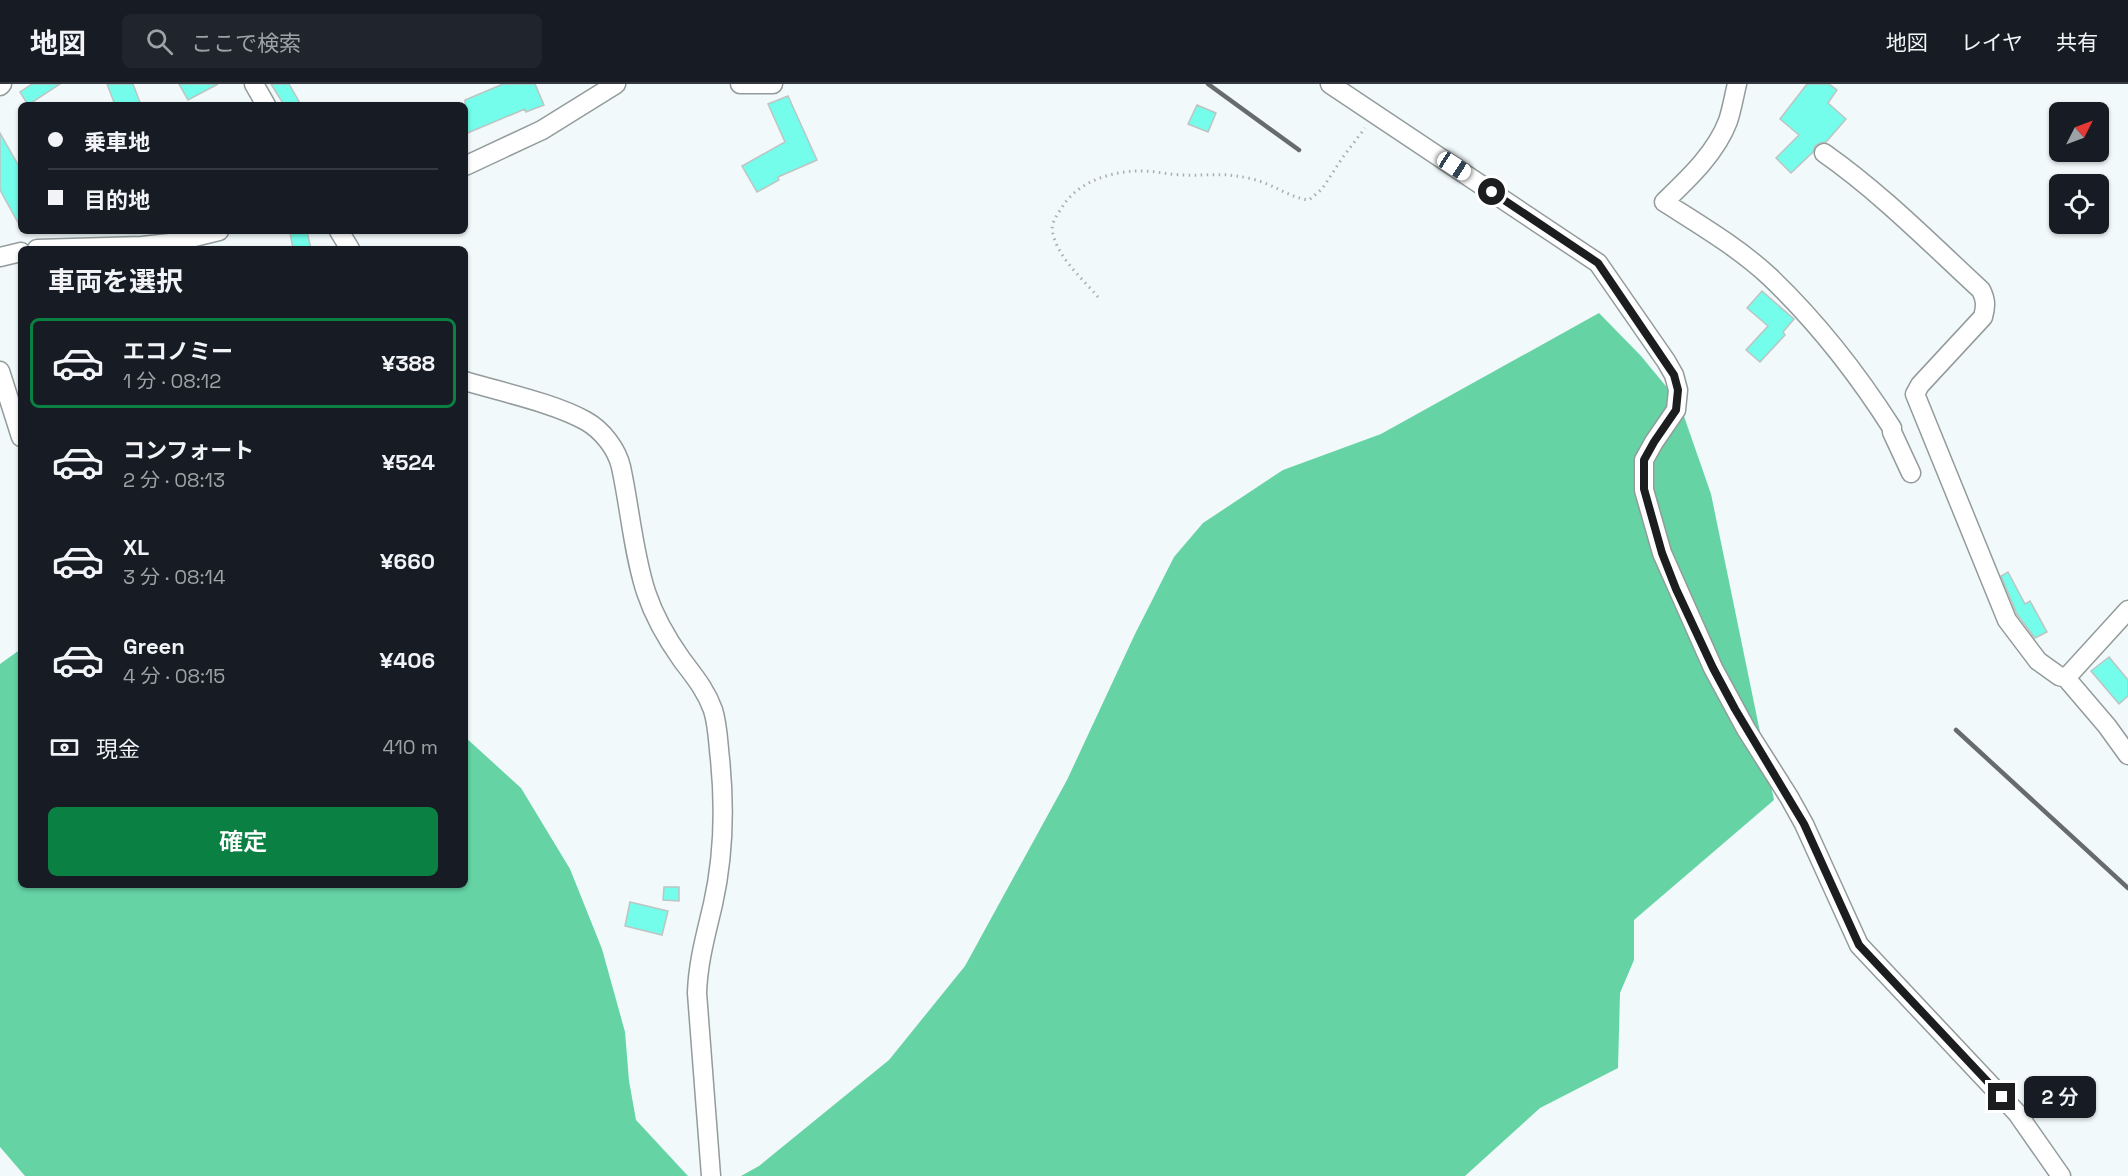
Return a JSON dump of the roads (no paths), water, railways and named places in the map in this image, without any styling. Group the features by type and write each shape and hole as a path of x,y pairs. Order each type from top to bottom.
{"street":[{"path":"254,84 264,102"},
{"path":"468,165 542,130 616,84"},
{"path":"740,84 773,84"},
{"path":"1330,84 1598,263 1666,361 1674,375 1678,390 1676,410 1644,460 1644,489 1662,553 1713,668 1746,729 1804,824 1859,945 2017,1113 2061,1176"},
{"path":"1737,84 1728,121 1720,137 1696,172 1664,202 1718,237 1769,276 1832,343 1864,384 1892,428 1911,473"},
{"path":"1824,153 1857,176 1894,209 1981,290 1986,299 1983,317 1920,385 1915,394 2007,620 2038,661 2059,676 2066,678 2107,726 2128,755"},
{"path":"142,246 170,243 207,234"},
{"path":"0,257 18,253"},
{"path":"0,371 18,428"},
{"path":"468,382 558,409 587,421 607,440 621,465 647,594 664,632 682,661 698,679 712,709 720,759 724,828 713,903 698,974 697,993 711,1176"},
{"path":"2066,678 2128,610"}],"railway":[{"path":"1208,84 1299,150"},
{"path":"1956,730 2128,888"}]}
